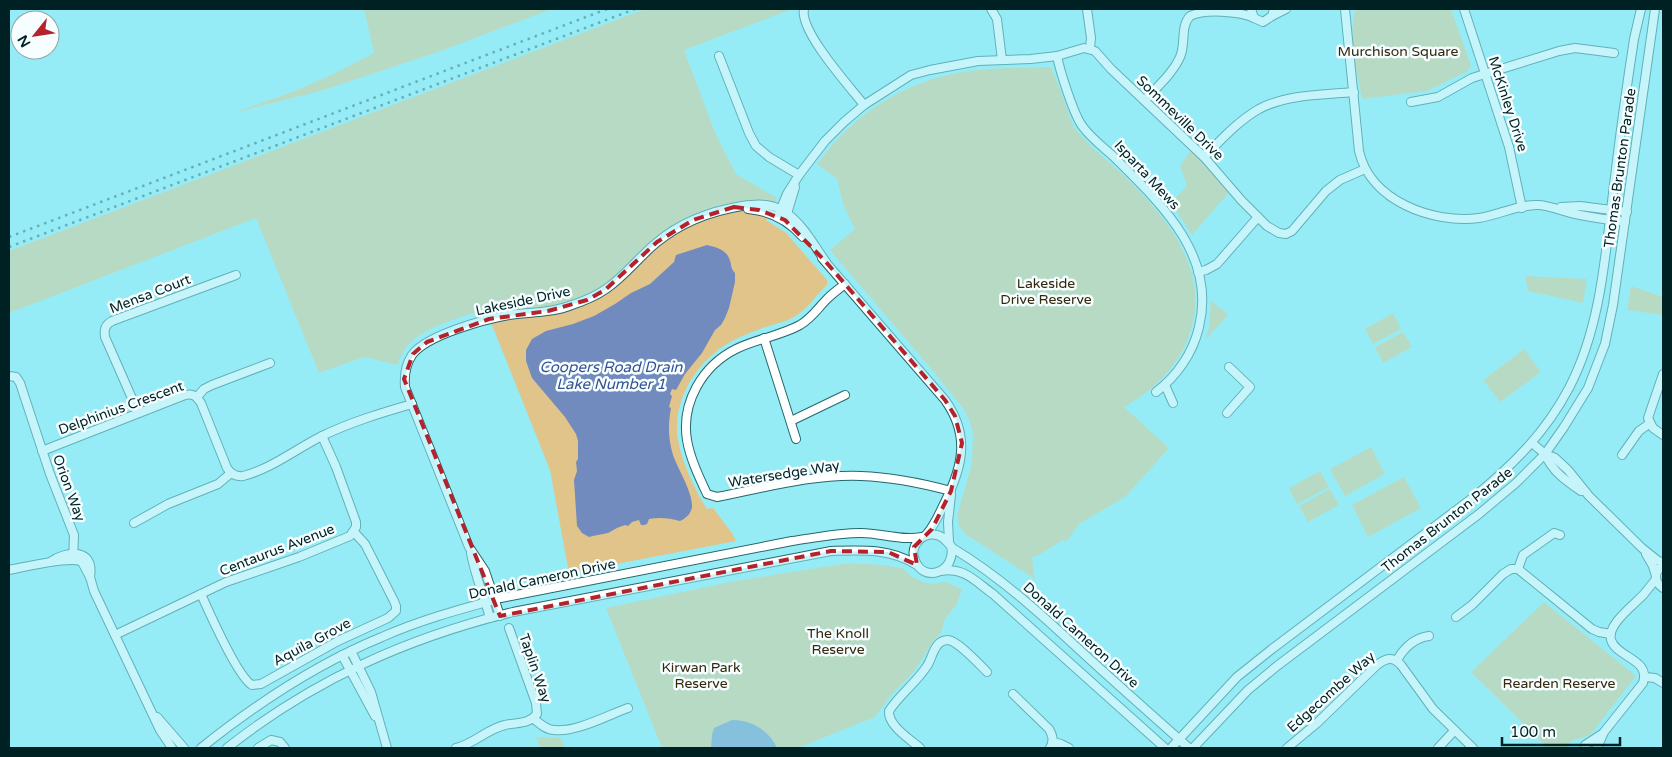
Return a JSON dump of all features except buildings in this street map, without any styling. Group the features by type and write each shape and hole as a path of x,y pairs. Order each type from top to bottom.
{"street":[{"path":"804,9 804,18 814,41 864,105"},
{"path":"991,9 997,20 1002,60"},
{"path":"783,215 787,194 825,141 844,122 878,95 898,84 907,76 942,68 978,61 1057,56 1090,48 1091,38 1087,9"},
{"path":"1183,9 1188,17"},
{"path":"1145,100 1171,72 1180,59 1184,45 1185,24 1188,17 1200,12 1234,12 1244,9"},
{"path":"1251,9 1254,18"},
{"path":"1234,12 1263,22 1273,13 1286,9"},
{"path":"1344,9 1359,151 1365,169 1378,186 1399,201 1416,209 1434,215 1458,219 1479,218 1538,205 1554,207 1580,206 1626,212"},
{"name":"McKinley Drive","path":"1464,9 1509,147 1522,208"},
{"name":"Thomas Brunton Parade","path":"1171,748 1237,677 1476,496 1507,470 1532,443 1550,419 1569,387 1587,346 1598,302 1634,40 1641,9"},
{"name":"Thomas Brunton Parade","path":"1193,748 1248,690 1270,672 1516,484 1544,454 1564,427 1588,388 1604,344 1613,305 1655,9"},
{"name":"Sommeville Drive","path":"1090,48 1098,53 1111,68 1204,157 1258,217 1279,233 1288,233 1301,222 1326,191 1340,180 1365,169"},
{"path":"1411,102 1438,97 1461,83 1485,73 1575,48 1614,53"},
{"path":"719,56 748,133 756,146 769,157 799,175"},
{"name":"Isparta Mews","path":"1057,56 1060,70 1080,123 1149,192 1168,214 1188,246 1198,272 1201,285 1202,307 1197,334 1185,360 1156,392"},
{"path":"1204,157 1243,120 1260,109 1278,102 1297,98 1354,92"},
{"path":"1554,207 1578,215 1625,222"},
{"name":"Lakeside Drive","path":"500,616 496,600 484,571 470,546 405,387 406,370 413,354 427,342 489,319 557,310 587,300 605,290 657,242 674,231 693,220 734,208 759,210 783,215 945,400 955,416 959,428 962,454 960,468 952,491 938,518 924,536"},
{"path":"1198,272 1217,264 1258,217"},
{"name":"Mensa Court","path":"138,412 105,337 104,331 106,326 112,321 236,275"},
{"name":"Watersedge Way","path":"845,284 827,299 811,317 800,324 739,348 722,358 703,376 691,398 687,411 687,441 707,494 717,497 799,481 859,476 919,482 952,491"},
{"path":"764,338 796,439"},
{"path":"197,396 204,389 212,385 270,363"},
{"path":"1227,414 1250,387 1229,367"},
{"path":"1663,374 1648,413 1649,424 1663,435"},
{"name":"Orion Way","path":"9,376 16,377 20,383 42,451 74,535 73,557"},
{"path":"1164,385 1173,403"},
{"name":"Delphinius Crescent","path":"42,451 138,412 191,394 197,396 231,474"},
{"path":"791,421 845,394"},
{"path":"134,522 168,504 218,484 231,474 243,476 264,468 322,436 372,416 412,404"},
{"path":"1622,455 1639,432 1649,424"},
{"name":"Centaurus Avenue","path":"115,635 243,575 317,550 350,536 354,532 356,522 336,467 322,436"},
{"path":"1532,443 1544,454 1555,458 1568,470 1587,495 1642,548 1663,565 1643,596 1622,615 1610,634 1615,646 1640,665 1644,670 1645,677 1604,732 1597,748"},
{"path":"1552,444 1555,458"},
{"path":"1544,454 1549,465 1561,477 1587,495"},
{"path":"1534,465 1549,465"},
{"name":"Lakeside Drive","path":"950,544 948,522 952,491"},
{"name":"Aquila Grove","path":"201,594 228,649 246,679 252,685 261,684 313,653 388,618 396,612 394,600 365,544 354,532"},
{"name":"Donald Cameron Drive","path":"200,748 270,697 342,655 420,622 486,602 724,554 833,535 862,533 913,539 924,536"},
{"path":"1518,569 1523,555 1554,533 1560,535"},
{"path":"938,535 950,544 952,558 950,563 941,571 928,572 922,570 914,559 914,547 924,536 938,535"},
{"name":"Donald Cameron Drive","path":"950,544 1011,589 1189,748"},
{"name":"Lakeside Drive","path":"470,546 474,571 490,618"},
{"path":"1642,548 1653,566 1657,583 1663,589"},
{"name":"Donald Cameron Drive","path":"227,748 281,709 350,670 393,650 433,635 490,618 831,551 860,550 888,552 907,558 917,564"},
{"path":"9,570 73,557 82,562 150,710 172,748"},
{"name":"Donald Cameron Drive","path":"941,571 952,569 963,572 993,594 1165,748"},
{"path":"1456,617 1472,605 1503,574 1511,569 1518,569 1592,629 1610,634"},
{"path":"1643,596 1655,590 1663,589"},
{"name":"Taplin Way","path":"456,748 463,747 490,730 506,724 528,722 534,719 537,714 538,709 509,628"},
{"path":"1397,660 1406,646 1423,636 1429,636"},
{"path":"920,748 911,745 888,716 892,706 929,664 934,650 939,643 947,640 955,642 987,672"},
{"path":"351,651 371,692 386,748"},
{"path":"342,655 380,724"},
{"name":"Edgecombe Way","path":"1287,748 1316,724 1377,665 1383,660 1390,658 1397,660 1433,710 1473,748"},
{"path":"1645,677 1655,678 1663,683"},
{"path":"1013,694 1049,728 1053,736 1051,745 1061,744 1069,748"},
{"path":"534,719 549,729 566,729 628,708"},
{"path":"150,710 184,748"},
{"path":"1438,748 1454,731"},
{"path":"1581,747 1604,732"},
{"path":"258,748 271,740 280,742 285,748"},
{"path":"1581,747 1593,748"}],"highlighted area":[{"path":"734,207 759,210 785,220 826,262 945,400 955,416 962,443 951,491 932,529 914,547 917,565 888,552 831,551 500,616 404,379 413,354 427,342 489,319 548,311 587,300 605,290 657,242 693,220"}],"green space":[{"path":"364,9 552,9 438,52 324,90 233,113 295,91 374,53"},
{"path":"645,9 792,9 684,50 716,135 736,174 777,198 766,220 786,233 827,280 827,285 794,317 744,335 719,349 708,358 692,379 680,404 677,430 686,467 707,509 713,508 736,541 569,573 550,470 486,310 447,322 426,331 406,347 397,365 364,357 319,373 256,218 9,313 9,251"},
{"name":"Murchison Square","path":"1356,9 1451,9 1471,65 1468,71 1427,91 1362,99 1353,40"},
{"name":"Lakeside Drive Reserve","path":"1051,67 1076,130 1153,206 1168,225 1180,245 1190,266 1195,289 1195,312 1184,348 1171,368 1145,394 1124,407 1169,448 1125,497 1079,524 1066,542 1064,540 1061,541 1039,555 1032,557 1035,579 965,534 959,526 957,516 972,463 973,433 969,419 963,408 933,371 830,250 855,229 844,207 837,179 817,164 849,128 868,112 887,99 908,89 930,80 978,70"},
{"path":"1191,150 1229,192 1192,235 1175,209 1180,203 1175,198 1187,186 1180,166"},
{"path":"1525,276 1587,279 1583,303 1528,291"},
{"path":"1631,286 1663,297 1663,315 1627,310"},
{"path":"1211,300 1228,315 1205,340 1209,328"},
{"path":"1393,313 1401,329 1373,344 1365,329"},
{"path":"1403,332 1412,347 1383,363 1375,347"},
{"path":"1524,349 1541,372 1500,402 1483,380"},
{"path":"1371,447 1385,474 1345,496 1330,469"},
{"path":"1320,471 1329,487 1297,504 1289,488"},
{"path":"1404,477 1421,508 1368,537 1352,505"},
{"path":"1330,489 1339,505 1308,522 1299,506"},
{"path":"847,563 902,568 914,578 923,582 932,584 945,582 962,589 957,604 945,619 941,633 934,640 915,670 888,699 875,717 798,748 662,748 606,608 730,582"},
{"name":"Rearden Reserve","path":"1544,602 1636,676 1590,735 1571,741 1566,748 1548,748 1471,672"},
{"path":"536,737 561,738 565,748 540,748"}],"water":[{"name":"Coopers Road Drain Lake Number 1","path":"707,245 725,252 735,273 735,282 729,308 721,325 715,330 702,353 685,374 676,390 672,389 670,394 672,396 669,407 671,408 670,443 692,501 691,512 680,521 653,518 649,519 647,524 641,525 639,520 608,533 589,537 582,533 577,526 574,480 578,459 576,434 565,417 532,378 526,361 526,350 532,339 546,331 594,316 631,293 650,284 674,262 676,255"},
{"path":"732,720 739,720 759,727 769,736 777,748 711,748 714,728"}],"railway":[{"path":"9,237 607,9"},
{"path":"9,247 635,9"}],"park label":[{"name":"The Knoll Reserve","path":"838,642"},
{"name":"Kirwan Park Reserve","path":"701,676"}]}
